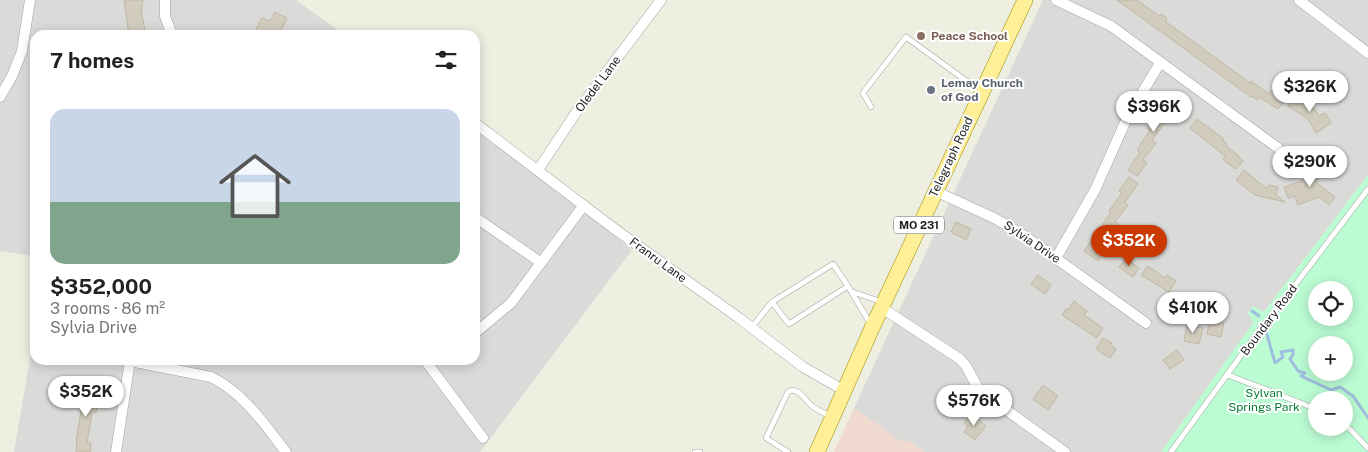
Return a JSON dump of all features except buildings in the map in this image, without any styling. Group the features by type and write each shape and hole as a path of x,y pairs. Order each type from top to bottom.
{"main road":[{"name":"Telegraph Road","path":"817,452 872,328 1024,0"}],"street":[{"path":"0,97 12,76 22,51 30,0"},
{"path":"165,0 165,16 170,30"},
{"name":"Oledel Lane","path":"538,170 575,114 661,0"},
{"path":"1056,0 1111,26 1278,148"},
{"path":"1299,0 1368,53"},
{"path":"1056,258 1096,190 1127,118 1160,63"},
{"name":"Franru Lane","path":"480,127 672,270 752,327 803,367 844,391"},
{"name":"Sylvia Drive","path":"935,191 994,218 1022,234 1146,323"},
{"path":"480,329 511,303 584,204"},
{"path":"480,220 540,262"},
{"path":"883,306 960,359 978,388 988,398 1065,452"},
{"path":"116,452 129,365"},
{"path":"154,365 211,377 221,382 242,397 286,452"},
{"path":"434,365 483,438"}],"lane":[{"path":"871,108 863,93 906,37 965,80 983,89"},
{"name":"Boundary Road","path":"1171,452 1262,327 1290,294 1368,189"},
{"path":"752,327 772,302 833,264 852,291 872,328"},
{"path":"772,302 789,324 848,286"},
{"path":"852,291 883,306"},
{"path":"1228,375 1308,406"},
{"path":"788,452 766,438 788,392 796,391 821,412 833,416"},
{"path":"1353,432 1368,448"},
{"path":"695,452 700,452"}],"shaded area":[{"path":"0,0 296,0 337,30 30,30 30,255 0,251"},
{"path":"1043,0 1368,0 1368,175 1264,312 1253,306 1254,323 1161,452 926,452 910,442 899,440 854,408"},
{"path":"480,135 571,201 632,250 480,452 14,452 30,358 30,365 480,365"},
{"path":"854,408 899,440 910,442 926,452 834,452"}],"green space":[{"name":"Sylvan Springs Park","path":"1368,175 1368,452 1161,452 1253,323 1248,313 1253,306 1264,312"}],"waterway":[{"path":"1252,311 1259,316"},
{"path":"1266,331 1275,363 1283,357 1281,352 1293,350 1293,355 1290,359 1298,371 1305,373 1301,376 1331,390 1340,387 1353,396 1368,418"}],"place":[{"name":"Peace School","path":"921,36"},
{"name":"Lemay Church of God","path":"931,90"}]}
